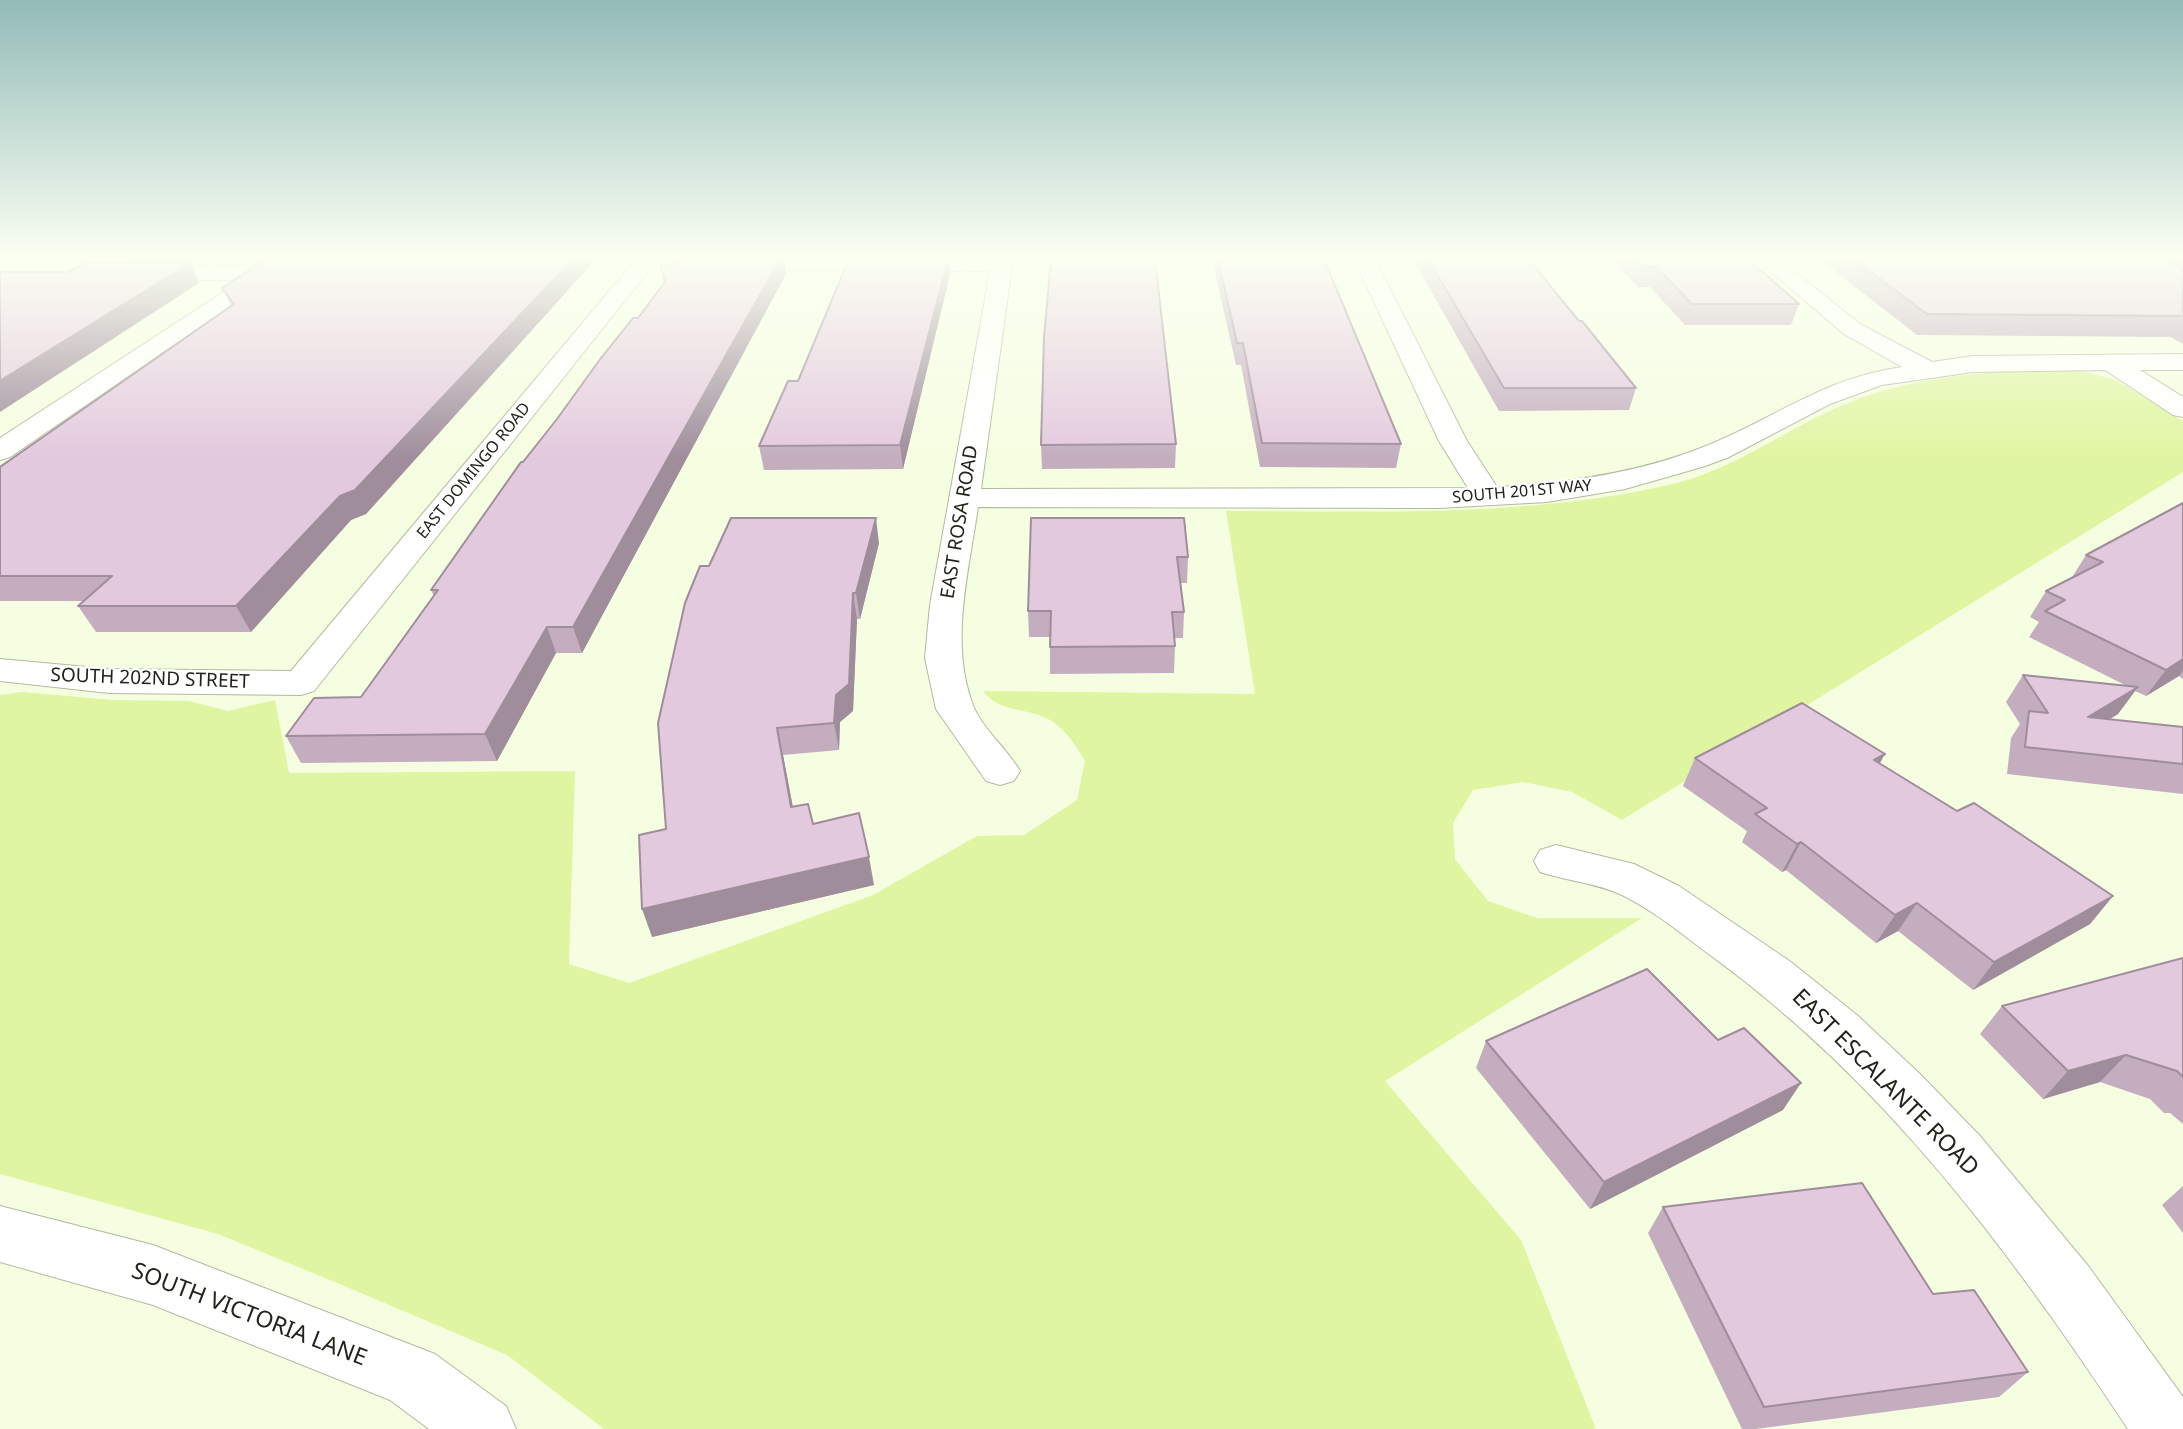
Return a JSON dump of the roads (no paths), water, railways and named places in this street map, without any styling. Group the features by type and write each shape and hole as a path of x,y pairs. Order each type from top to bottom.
{"street":[{"path":"0,451 188,326"},
{"name":"EAST DOMINGO ROAD","path":"301,683 600,326"},
{"name":"EAST ROSA ROAD","path":"992,326 947,605 943,658 955,709 1000,771"},
{"path":"1397,326 1453,441 1489,498"},
{"path":"1848,326 1925,369"},
{"path":"2108,361 2183,409"},
{"name":"SOUTH 201ST WAY","path":"964,498 1489,498 1592,487 1660,472 1717,452 1850,386 1925,369 2022,362 2183,362"},
{"name":"SOUTH 202ND STREET","path":"0,670 109,681 301,683"},
{"name":"EAST ESCALANTE ROAD","path":"1556,861 1636,882 1745,953 1861,1052 1933,1124 2006,1206 2078,1301 2166,1429"},
{"name":"SOUTH VICTORIA LANE","path":"0,1234 153,1275 412,1377 483,1429"}]}
